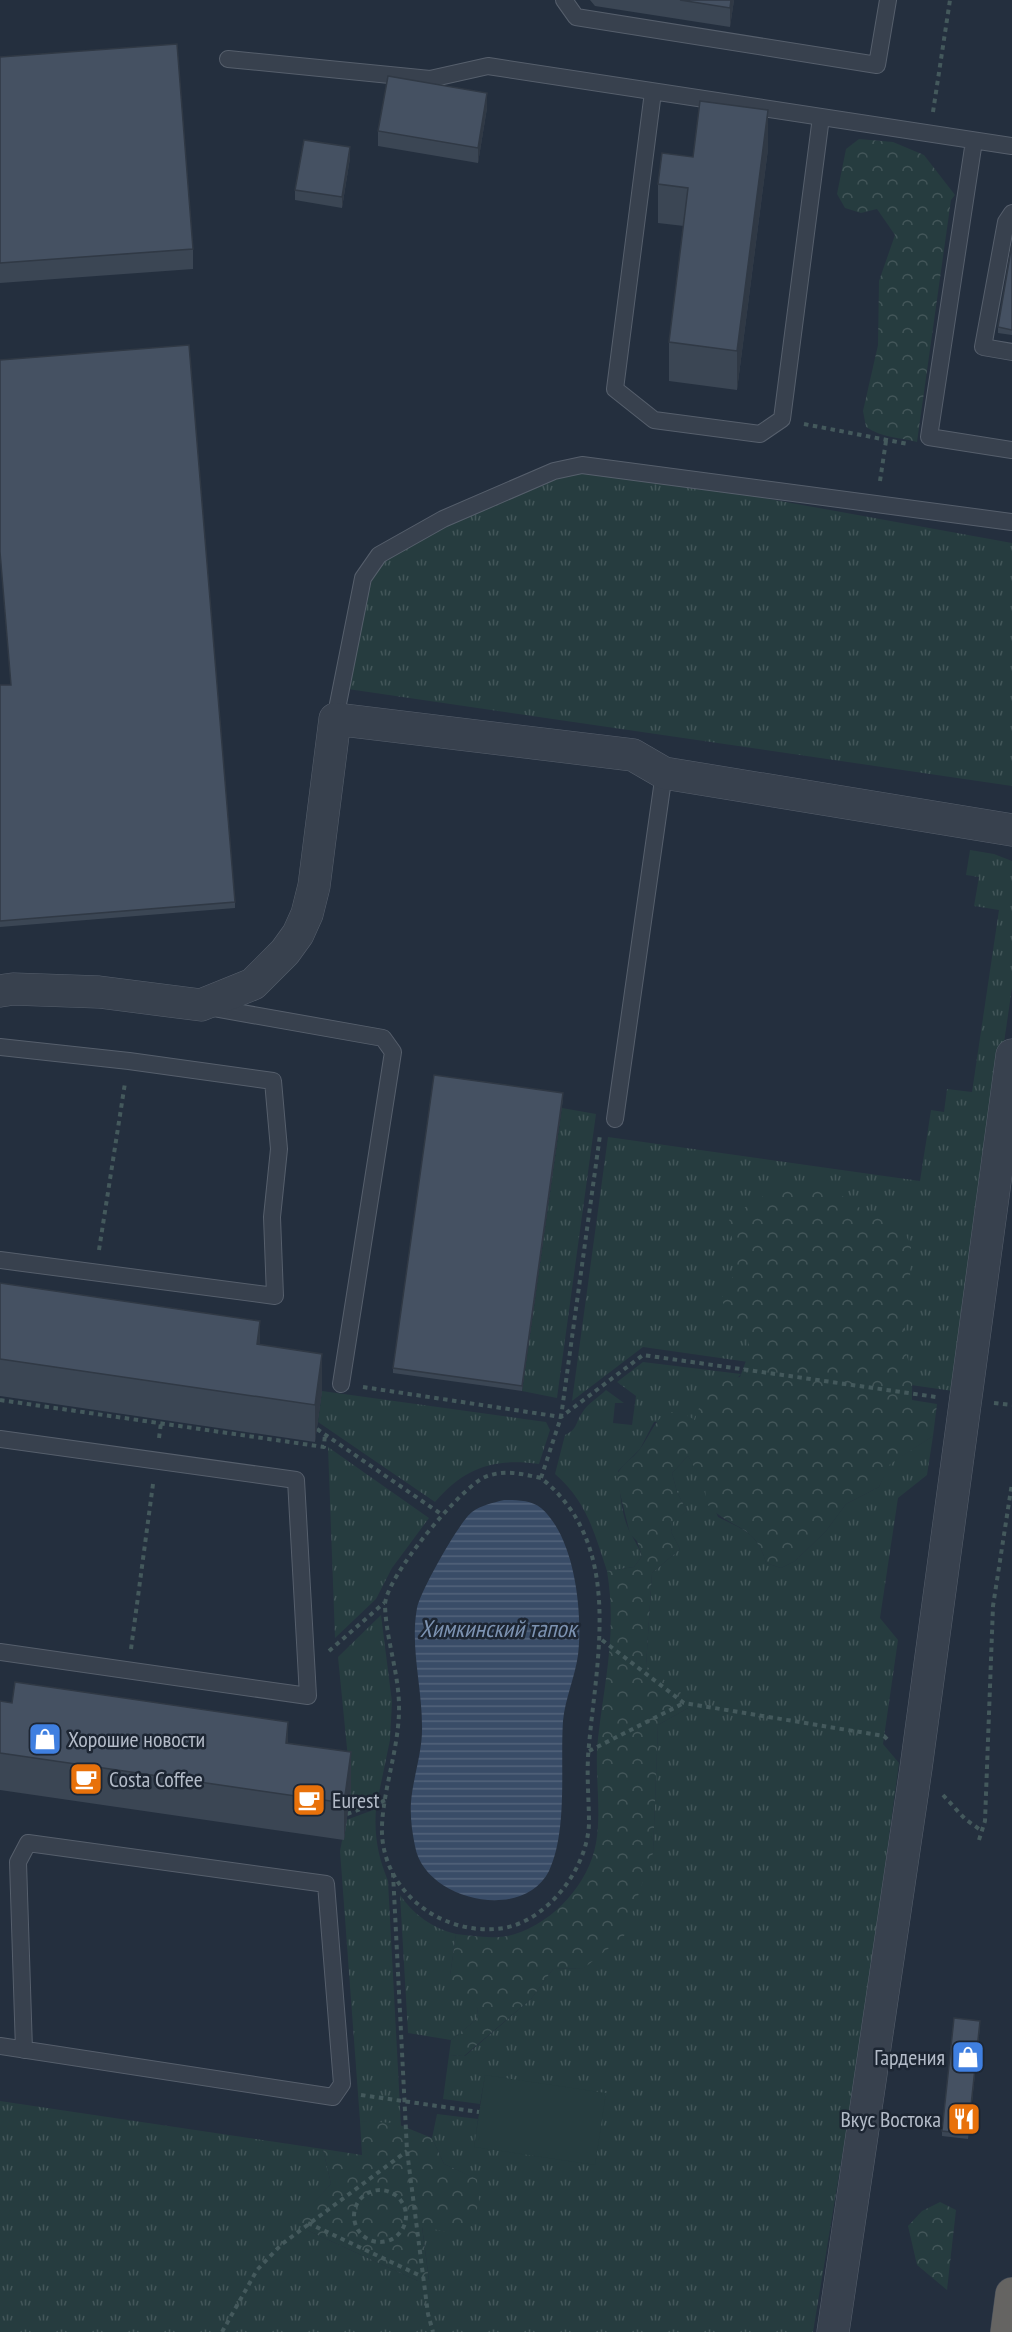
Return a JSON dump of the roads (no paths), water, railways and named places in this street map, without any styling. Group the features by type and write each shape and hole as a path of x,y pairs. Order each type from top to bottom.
{"highway":[{"path":"1006,2332 1012,2294"}],"street":[{"path":"0,991 13,989 99,992 201,1005 253,984 285,952 298,934 314,886 335,719 633,754 664,773 1012,830"},
{"path":"833,2332 916,1768 966,1400 1003,1188 1012,1055"}],"lane":[{"path":"564,0 576,16 877,64 888,0"},
{"path":"228,59 430,79 488,66 1012,146"},
{"path":"653,92 615,389 654,420 760,434 782,419 821,117"},
{"path":"974,141 929,437 1012,450"},
{"path":"1012,213 1006,222 984,347 1012,352"},
{"path":"335,719 363,578 380,555 443,519 554,471 582,465 1012,522"},
{"path":"608,1123 664,773"},
{"path":"201,1005 383,1038 393,1052 341,1384"},
{"path":"0,1047 129,1061 273,1082 279,1149 273,1217 275,1296 0,1260"},
{"path":"0,1439 296,1480 308,1696 0,1652"},
{"path":"0,2046 24,2050 333,2097 342,2084 326,1884 28,1843 18,1862 24,2050"}],"water":[{"name":"Химкинский тапок","path":"504,1500 523,1501 537,1505 553,1521 562,1537 574,1577 579,1638 577,1663 563,1721 561,1817 555,1855 549,1871 536,1887 518,1897 498,1900 476,1898 454,1891 436,1880 422,1865 415,1846 411,1807 422,1735 415,1637 417,1608 441,1558 466,1518 487,1504"}],"place":[{"name":"Хорошие новости","path":"45,1739"},
{"name":"Costa Coffee","path":"86,1779"},
{"name":"Eurest","path":"309,1800"},
{"name":"Гардения","path":"968,2057"},
{"name":"Вкус Востока","path":"964,2119"}]}
